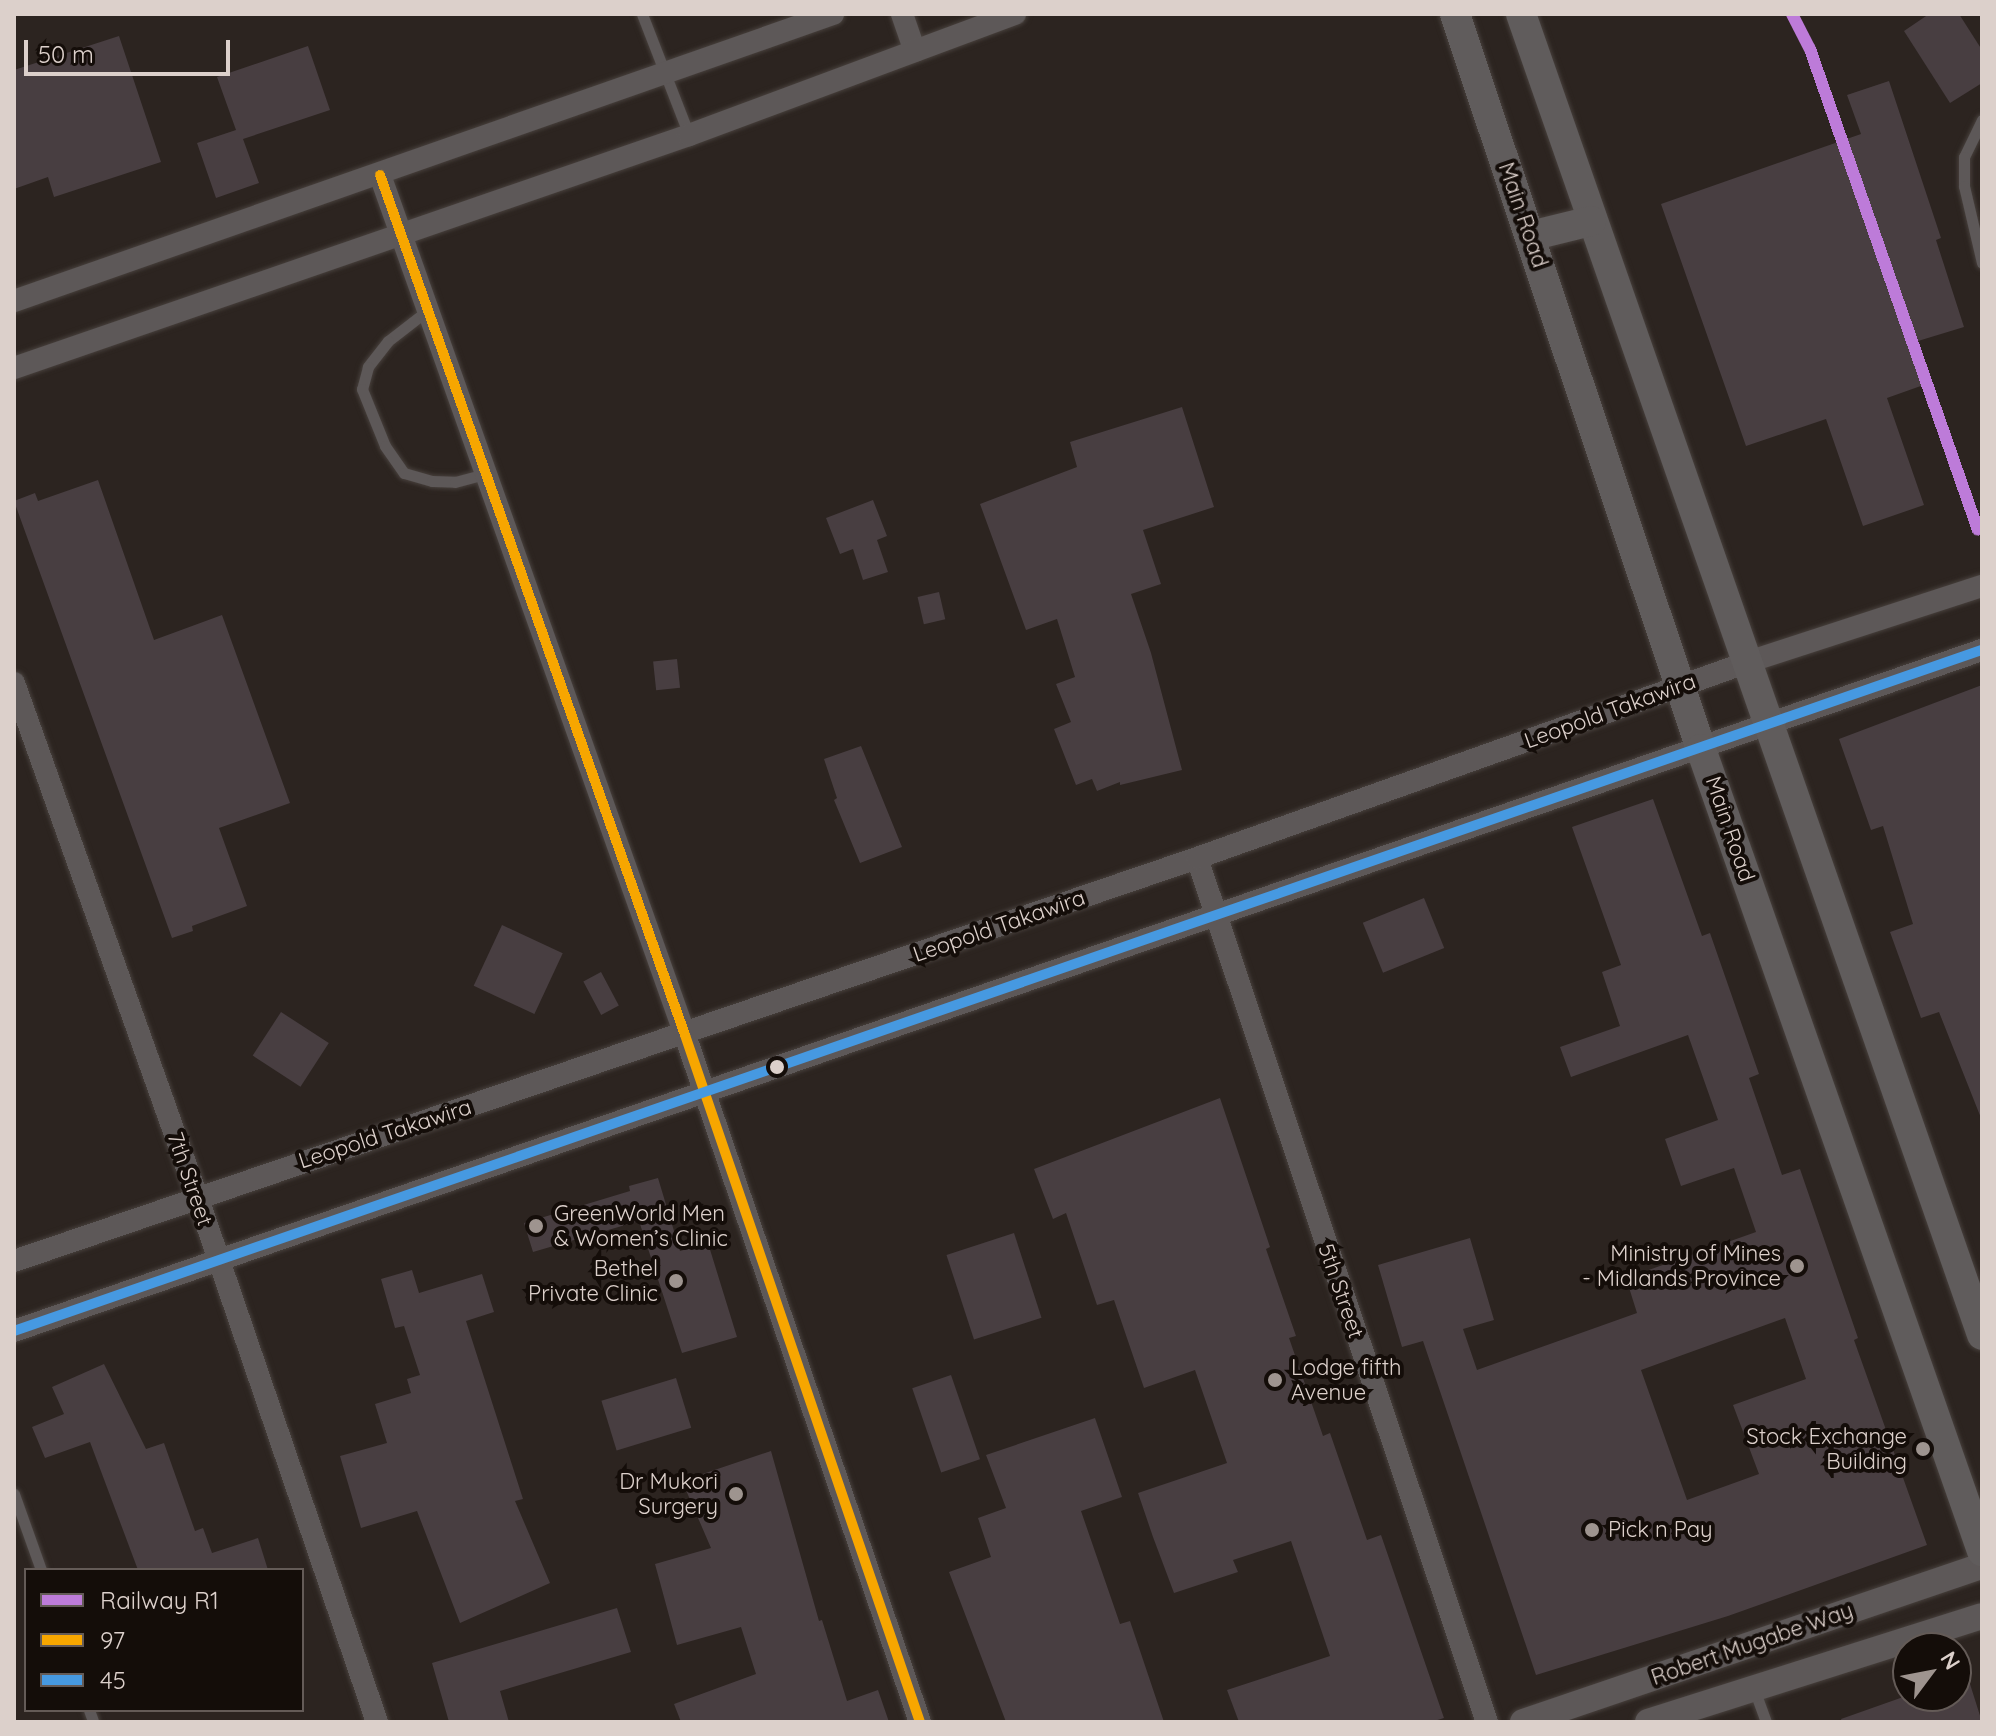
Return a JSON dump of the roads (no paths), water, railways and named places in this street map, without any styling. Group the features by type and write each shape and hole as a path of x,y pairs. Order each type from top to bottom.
{"main road":[{"name":"Main Road","path":"1455,14 1701,749 1982,1551"},
{"path":"1521,14 1982,1335"},
{"path":"1530,236 1591,221"}],"street":[{"path":"14,301 833,14"},
{"path":"902,14 915,51"},
{"path":"14,368 689,135 1015,14"},
{"path":"380,175 685,1035 920,1722"},
{"name":"Leopold Takawira","path":"14,1261 197,1196 685,1035 1197,858 1748,662 1982,586"},
{"path":"14,1331 702,1090 1982,650"},
{"name":"7th Street","path":"14,683 197,1196 377,1722"},
{"name":"5th Street","path":"1197,858 1487,1722"},
{"name":"Robert Mugabe Way","path":"1523,1722 1982,1566"},
{"name":"Robert Mugabe Way","path":"1648,1722 1982,1616"}],"lane":[{"path":"642,14 689,135"},
{"path":"1982,120 1964,157 1964,186 1982,263"},
{"path":"428,310 388,341 368,367 362,389 385,446 404,473 432,481 455,482 485,474"},
{"path":"14,1494 40,1568"},
{"path":"1754,1688 1766,1722"}],"rail line":[{"name":"R1","path":"1792,14 1810,49 1978,530"}],"place":[{"name":"GreenWorld Men & Women’s Clinic","path":"536,1226"},
{"name":"Ministry of Mines - Midlands Province","path":"1797,1266"},
{"name":"Bethel Private Clinic","path":"676,1281"},
{"name":"Lodge fifth Avenue","path":"1275,1380"},
{"name":"Stock Exchange Building","path":"1923,1449"},
{"name":"Dr Mukori Surgery","path":"736,1494"},
{"name":"Pick n Pay","path":"1592,1530"}]}
